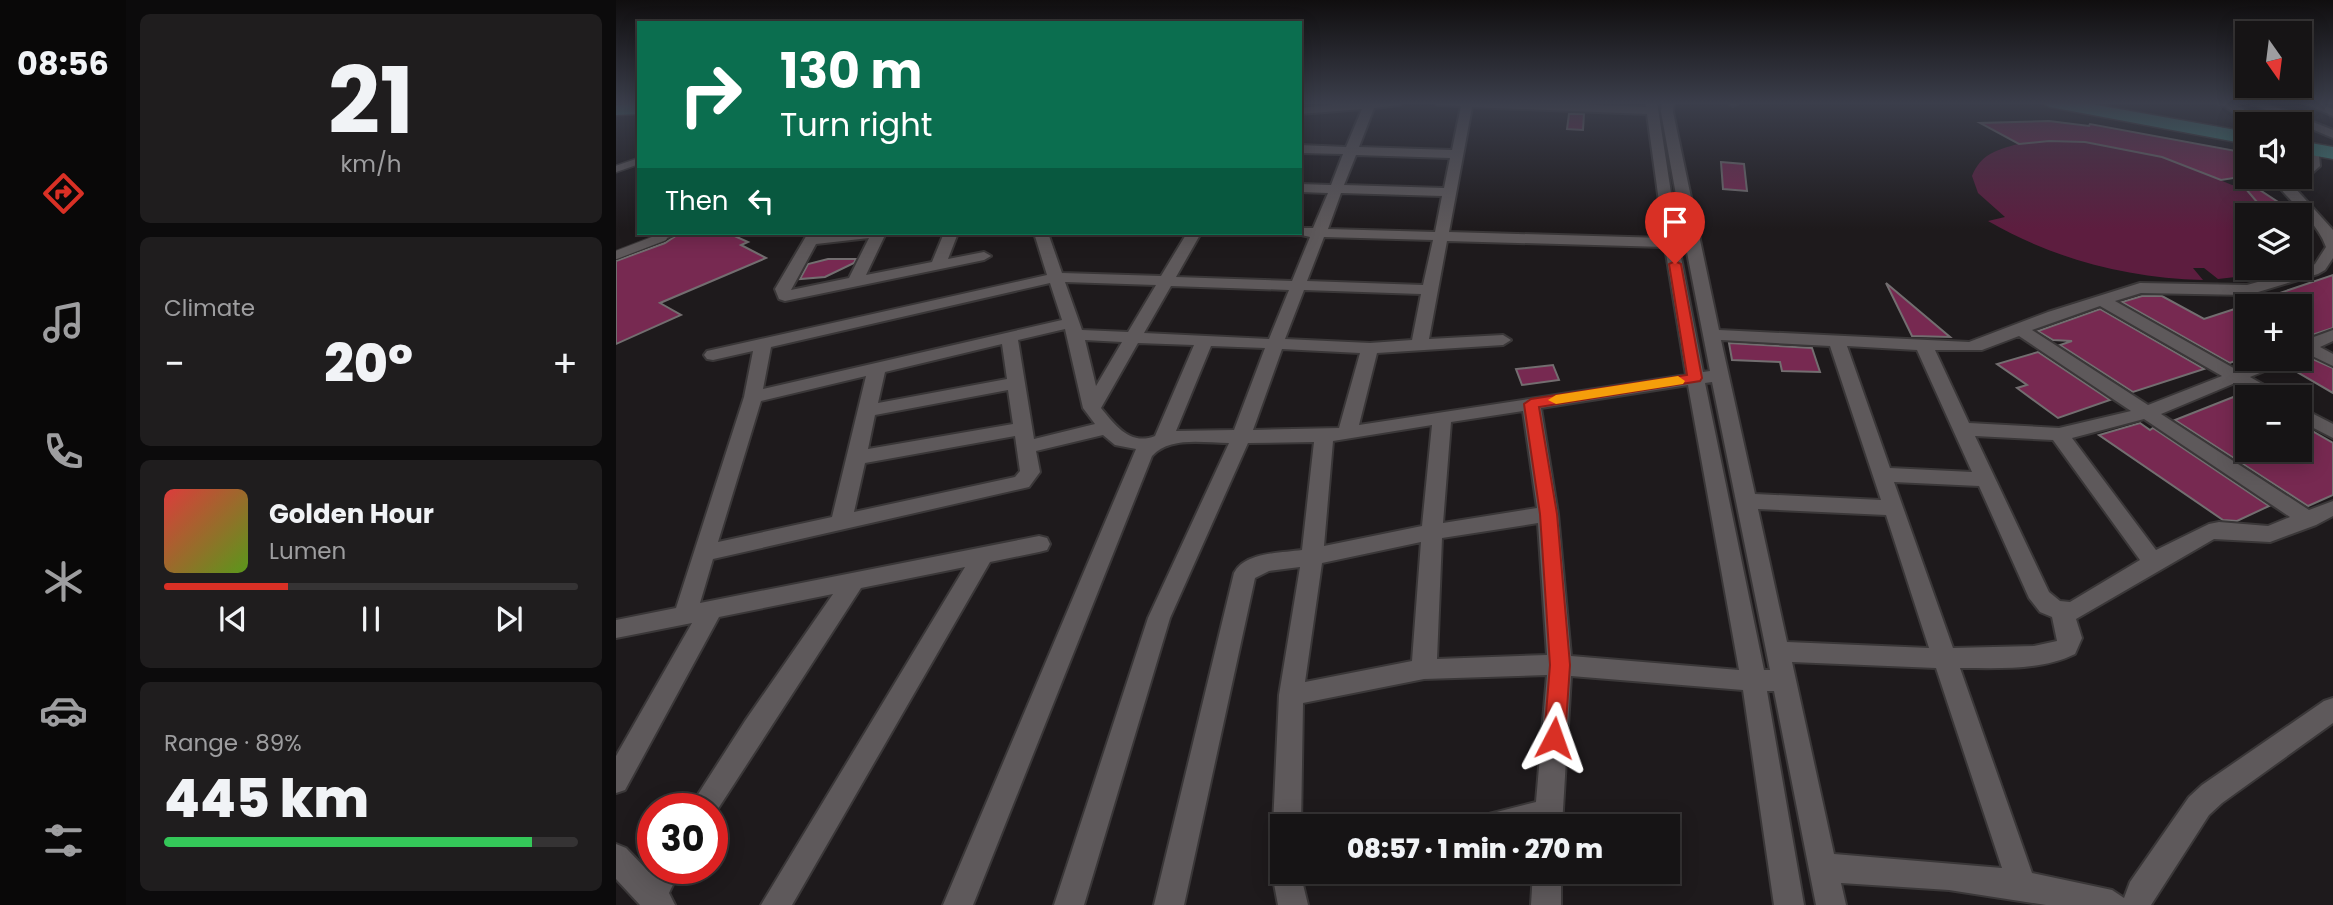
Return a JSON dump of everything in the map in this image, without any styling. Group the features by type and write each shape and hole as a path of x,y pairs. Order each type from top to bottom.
{"street":[{"path":"1069,905 1159,618 1241,438 1354,144"},
{"path":"1419,346 1438,237 1458,144"},
{"path":"1671,144 1695,378 1754,681 1789,905"},
{"path":"1712,335 1924,346 1982,345 2101,300 2153,287 2248,290 2263,287 2320,267 2333,247 2310,210 2287,188 2312,170 2313,146"},
{"path":"1302,149 1456,154"},
{"path":"1302,188 1448,192"},
{"path":"1302,232 1682,242"},
{"path":"846,235 812,237 782,294 790,295 984,256"},
{"path":"855,282 878,235"},
{"path":"938,265 950,235"},
{"path":"1042,235 1073,329 1092,408 1106,428 1122,441 1324,436 1720,375"},
{"path":"1092,408 1193,235"},
{"path":"1682,242 1712,335 1831,905"},
{"path":"713,355 1056,276 1429,290"},
{"path":"2101,300 2250,385"},
{"path":"753,397 1009,337 1073,329 1133,338 1370,348 1503,340"},
{"path":"2020,329 2309,520"},
{"path":"2312,344 2333,335"},
{"path":"706,553 1022,482 1030,472 1009,337"},
{"path":"958,905 1143,454 1156,442 1205,340"},
{"path":"1837,342 2022,886"},
{"path":"685,615 753,397 763,344"},
{"path":"1924,346 2040,598 2048,606 2062,612 2076,610 2153,562 2218,530 2270,534 2333,508"},
{"path":"1347,433 1370,348"},
{"path":"2312,352 2333,361"},
{"path":"842,523 877,368"},
{"path":"1961,429 2059,434 2146,413 2250,371"},
{"path":"867,411 1016,383"},
{"path":"1531,404 1548,514 1560,665 1548,814"},
{"path":"1424,669 1442,418"},
{"path":"2312,420 2333,432"},
{"path":"856,458 1106,428"},
{"path":"2059,434 2153,562"},
{"path":"1287,814 1291,695 1312,557 1324,436"},
{"path":"1882,474 1985,480"},
{"path":"1746,500 1894,508"},
{"path":"1169,905 1245,573 1257,565 1312,557 1432,532 1548,514"},
{"path":"616,629 1039,544"},
{"path":"776,905 983,555"},
{"path":"714,793 854,581"},
{"path":"616,781 712,610"},
{"path":"1778,651 1945,659 2057,653 2067,647 2070,638 2062,612"},
{"path":"1291,695 1424,669 1560,665 1754,681 1784,681"},
{"path":"2136,905 2140,892 2199,806 2333,709"},
{"path":"616,858 655,900"},
{"path":"1823,867 1949,876 2022,886 2112,905"},
{"path":"1290,884 1293,905"},
{"path":"1546,905 1547,884"}],"lane":[{"path":"616,169 637,161"},
{"path":"616,255 667,235"}],"shaded area":[{"path":"2017,144 2134,144 2235,185 2235,189 2258,189 2279,203 2235,203 2235,277 2218,279 2204,268 2193,268 2203,280 2146,275 2065,256 1988,221 2005,217 1978,193 1972,176 1990,154"},
{"path":"2145,144 2202,144 2235,150 2235,156"}],"building":[{"path":"2096,144 2200,144 2235,151 2235,178 2221,180 2162,157"},
{"path":"1721,162 1744,164 1747,191 1723,189"},
{"path":"2246,189 2258,189 2280,203 2258,203"},
{"path":"677,235 732,235 748,242 741,245 766,258 660,303 681,315 616,344 616,261 665,243"},
{"path":"828,259 856,259 854,263 825,277 800,279 808,264"},
{"path":"2333,275 2333,328 2312,335 2312,294 2277,294"},
{"path":"1886,283 1950,337 1912,336"},
{"path":"2142,296 2162,296 2204,319 2235,309 2235,361 2230,363 2122,302"},
{"path":"2100,309 2204,369 2133,392 2060,345 2072,341 2053,340 2038,331"},
{"path":"1729,343 1812,348 1820,372 1782,371 1780,362 1732,360"},
{"path":"2038,352 2110,400 2058,418 2017,388 2027,385 1997,364"},
{"path":"2312,359 2333,368 2333,393 2295,371 2312,371"},
{"path":"1553,365 1559,380 1522,385 1516,369"},
{"path":"2235,396 2235,459 2175,420"},
{"path":"2140,423 2150,430 2153,428 2269,506 2237,521 2223,520 2099,435"},
{"path":"2312,431 2333,443 2333,495 2308,506 2240,462 2312,462"}],"slow traffic":[{"path":"1556,400 1678,381"}],"route":[{"path":"1554,738 1560,665 1548,514 1531,404 1695,378 1675,264"}]}
